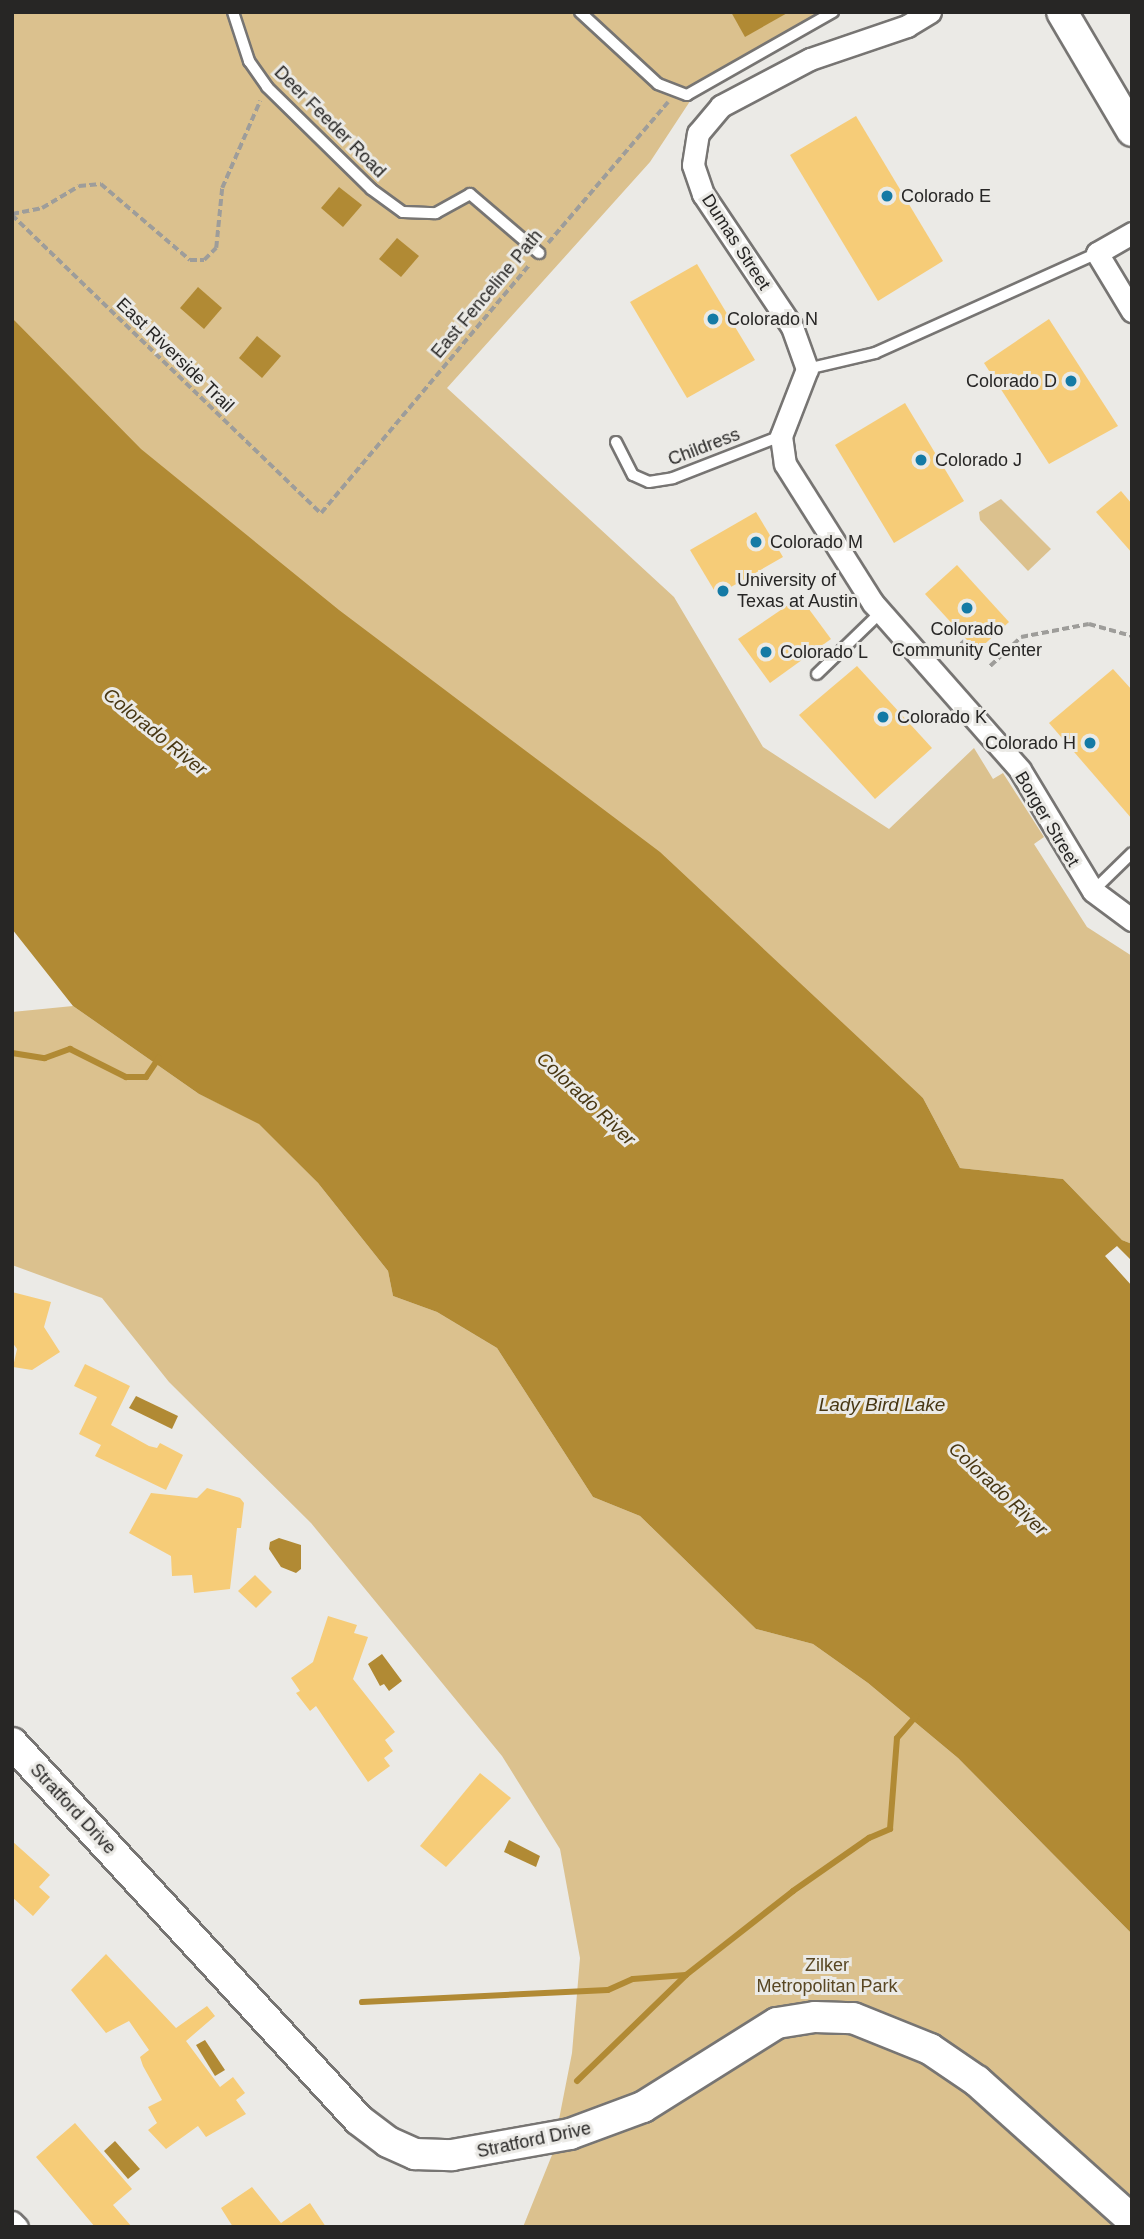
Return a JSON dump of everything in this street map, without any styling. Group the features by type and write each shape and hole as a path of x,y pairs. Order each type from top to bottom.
{"street":[{"name":"Dumas Street","path":"807,369 792,327 703,194 693,165 698,133 721,106 810,58 907,26 930,12"},
{"path":"1062,12 1132,131"},
{"path":"1132,233 1097,253 1132,311"},
{"path":"781,436 807,369"},
{"name":"Borger Street","path":"781,436 785,464 851,574 1020,770 1093,891 1132,920"},
{"name":"Stratford Drive","path":"12,1743 359,2120 388,2143 415,2154 452,2155 570,2134 643,2107 777,2023 815,2017 853,2018 929,2049 977,2081 1132,2220"},
{"path":"12,2222 17,2227"}],"lane":[{"name":"Deer Feeder Road","path":"233,12 249,61 267,87 371,189 404,212 436,213 470,194 539,253"},
{"path":"580,12 632,63 675,93 703,89 833,12"},
{"path":"807,369 874,353 1097,253"},
{"name":"Childress","path":"616,442 633,475 649,482 673,478 781,436"},
{"path":"817,674 881,612"},
{"path":"1093,891 1132,853"}],"path":[{"path":"12,215 42,208 79,186 101,184 190,260 204,260 216,248 222,188 267,87"},
{"name":"East Fenceline Path","path":"321,513 675,93"},
{"name":"East Riverside Trail","path":"12,215 321,513"},
{"path":"990,666 1021,637 1089,624 1132,636"},
{"path":"953,651 964,640"}],"green space":[{"path":"12,12 843,12 700,86 650,162 447,388 674,597 763,747 889,829 974,748 993,779 1003,773 1044,837 1034,844 1087,927 1132,956 1132,1244 1122,1240 1063,1179 960,1168 923,1098 140,449 12,320"},
{"path":"1001,499 1051,549 1028,571 980,520 979,512"},
{"name":"Zilker Metropolitan Park","path":"73,1006 199,1094 259,1123 318,1183 388,1271 393,1296 437,1312 497,1348 593,1497 640,1516 756,1629 813,1644 868,1683 958,1758 1132,1934 1132,2227 523,2227 552,2155 572,2053 580,1958 560,1849 502,1756 311,1523 169,1382 102,1298 12,1265 12,1012"}],"water":[{"path":"731,12 789,12 745,37"},
{"path":"339,187 362,205 343,227 321,208"},
{"path":"397,238 419,256 401,277 379,259"},
{"path":"198,287 222,308 204,329 180,308"},
{"name":"Lady Bird Lake","path":"12,318 141,449 339,610 660,852 923,1098 960,1168 1063,1179 1122,1240 1132,1244 1132,1261 1117,1246 1105,1256 1132,1286 1132,1934 958,1758 868,1683 813,1644 756,1629 640,1516 593,1497 497,1348 437,1312 393,1296 388,1271 318,1183 259,1124 199,1094 73,1006 12,929"},
{"path":"257,336 281,356 262,378 239,358"},
{"path":"136,1396 178,1416 172,1429 129,1408"},
{"path":"279,1538 301,1545 301,1569 296,1573 281,1567 269,1549 270,1542"},
{"path":"382,1654 402,1681 389,1691 384,1684 380,1686 368,1664"},
{"path":"509,1840 540,1856 536,1867 504,1852"},
{"path":"205,2040 225,2070 215,2076 196,2045"},
{"path":"115,2141 140,2169 128,2179 104,2151"}],"building":[{"path":"856,116 943,261 878,301 790,155"},
{"path":"697,264 755,360 687,398 630,302"},
{"path":"1049,319 1118,426 1049,464 984,363"},
{"path":"905,403 964,501 894,543 835,445"},
{"path":"1121,491 1132,504 1132,553 1096,512"},
{"path":"756,512 783,557 717,595 690,550"},
{"name":"Colorado Community Center","path":"957,565 1009,622 977,651 925,594"},
{"path":"800,597 831,639 770,683 738,639"},
{"path":"857,666 932,748 875,799 799,715"},
{"path":"1113,669 1132,690 1132,819 1049,723"},
{"path":"12,1292 51,1302 44,1327 60,1352 32,1370 13,1367 17,1349 12,1342"},
{"path":"85,1364 130,1386 111,1425 149,1446 157,1448 160,1443 183,1455 166,1490 95,1456 101,1445 79,1434 97,1397 74,1386"},
{"path":"207,1488 240,1498 244,1503 241,1528 237,1528 230,1589 194,1593 192,1575 172,1576 171,1556 129,1533 151,1493 197,1498"},
{"path":"255,1575 272,1592 256,1608 238,1591"},
{"path":"328,1616 357,1625 354,1633 368,1637 353,1679 395,1732 385,1740 393,1751 384,1758 390,1766 368,1782 316,1706 310,1711 296,1693 300,1691 291,1678 313,1662"},
{"path":"480,1773 511,1798 446,1867 420,1846"},
{"path":"12,1841 50,1875 39,1887 50,1897 33,1916 12,1897"},
{"path":"106,1954 176,2028 207,2006 215,2016 186,2041 220,2087 233,2077 245,2093 236,2100 246,2114 206,2137 198,2126 166,2149 148,2130 157,2123 148,2107 162,2100 140,2057 149,2050 129,2021 106,2033 71,1990"},
{"path":"75,2123 132,2189 113,2205 132,2227 95,2227 36,2157"},
{"path":"252,2187 281,2223 310,2203 326,2227 233,2227 221,2208"}],"waterway":[{"path":"12,1053 45,1058 70,1049 126,1077 146,1077 159,1058"},
{"path":"362,2002 608,1990 633,1979 686,1975 793,1891 869,1838 890,1829 897,1738 916,1716"},
{"path":"577,2081 686,1975"}],"place":[{"name":"Colorado E","path":"887,196"},
{"name":"Colorado N","path":"713,319"},
{"name":"Colorado D","path":"1071,381"},
{"name":"Colorado J","path":"921,460"},
{"name":"Colorado M","path":"756,542"},
{"name":"University of Texas at Austin","path":"723,591"},
{"name":"Colorado Community Center","path":"967,608"},
{"name":"Colorado L","path":"766,652"},
{"name":"Colorado K","path":"883,717"},
{"name":"Colorado H","path":"1090,743"}],"water label":[{"name":"Colorado River","path":"155,732"},
{"name":"Colorado River","path":"586,1099"},
{"name":"Colorado River","path":"998,1489"}]}
